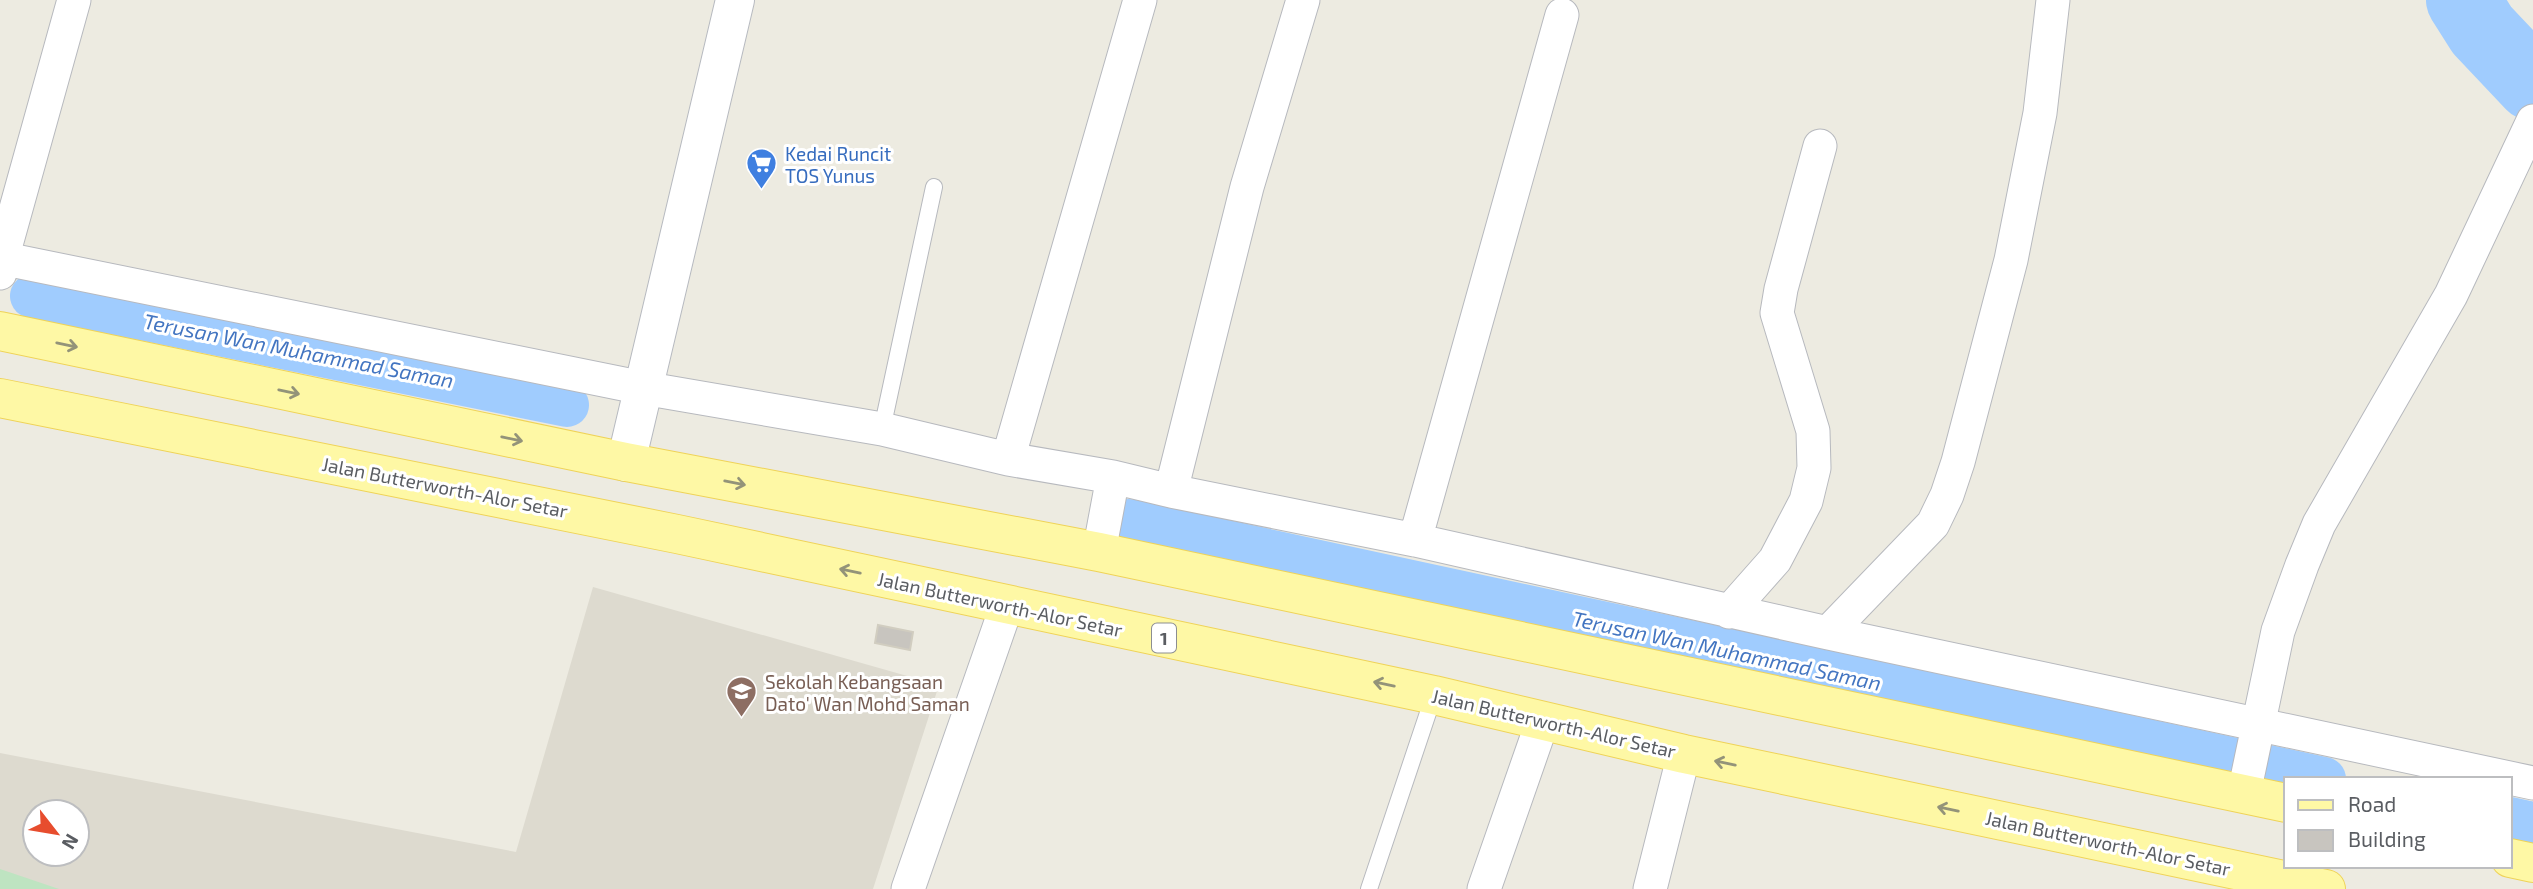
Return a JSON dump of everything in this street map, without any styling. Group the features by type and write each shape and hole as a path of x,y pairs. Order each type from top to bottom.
{"main road":[{"path":"0,331 626,463 1099,552 2284,803"},
{"name":"Jalan Butterworth-Alor Setar","path":"0,398 677,534 1434,695 1684,754 2326,889"},
{"path":"2512,858 2533,863"}],"street":[{"path":"74,0 1,263 643,388 882,429 1008,459 1112,477 1415,540 1828,634 2505,777"},
{"path":"626,463 735,0"},
{"path":"1008,459 1140,0"},
{"path":"1171,491 1247,187 1303,0"},
{"path":"1828,634 1933,524 1947,495 1958,463 2011,260 2039,113 2053,0"},
{"path":"1415,540 1562,15"},
{"path":"2245,793 2278,631 2319,524 2452,295 2532,124"},
{"path":"1729,612 1775,560 1806,501 1814,468 1813,431 1777,313 1781,289 1820,146"},
{"path":"1099,552 1112,477"},
{"path":"908,889 1007,606"},
{"path":"1484,889 1543,720"},
{"path":"1650,889 1684,754"},
{"path":"2512,778 2533,783"}],"lane":[{"path":"882,429 934,187"},
{"path":"1369,889 1434,695"}],"shaded area":[{"name":"Sekolah Kebangsaan Dato' Wan Mohd Saman","path":"593,587 939,685 873,889 0,889 0,753 516,852"}],"green space":[{"path":"0,869 59,889 0,889"}],"building":[{"path":"878,625 913,632 910,650 875,643"}],"waterway":[{"path":"2463,0 2482,30 2533,84"},
{"name":"Terusan Wan Muhammad Saman","path":"32,296 567,405"},
{"name":"Terusan Wan Muhammad Saman","path":"1129,521 2315,777"},
{"name":"Terusan Wan Muhammad Saman","path":"2512,819 2533,824"}],"place":[{"name":"Kedai Runcit TOS Yunus","path":"762,191"},
{"name":"Sekolah Kebangsaan Dato' Wan Mohd Saman","path":"742,719"}]}
